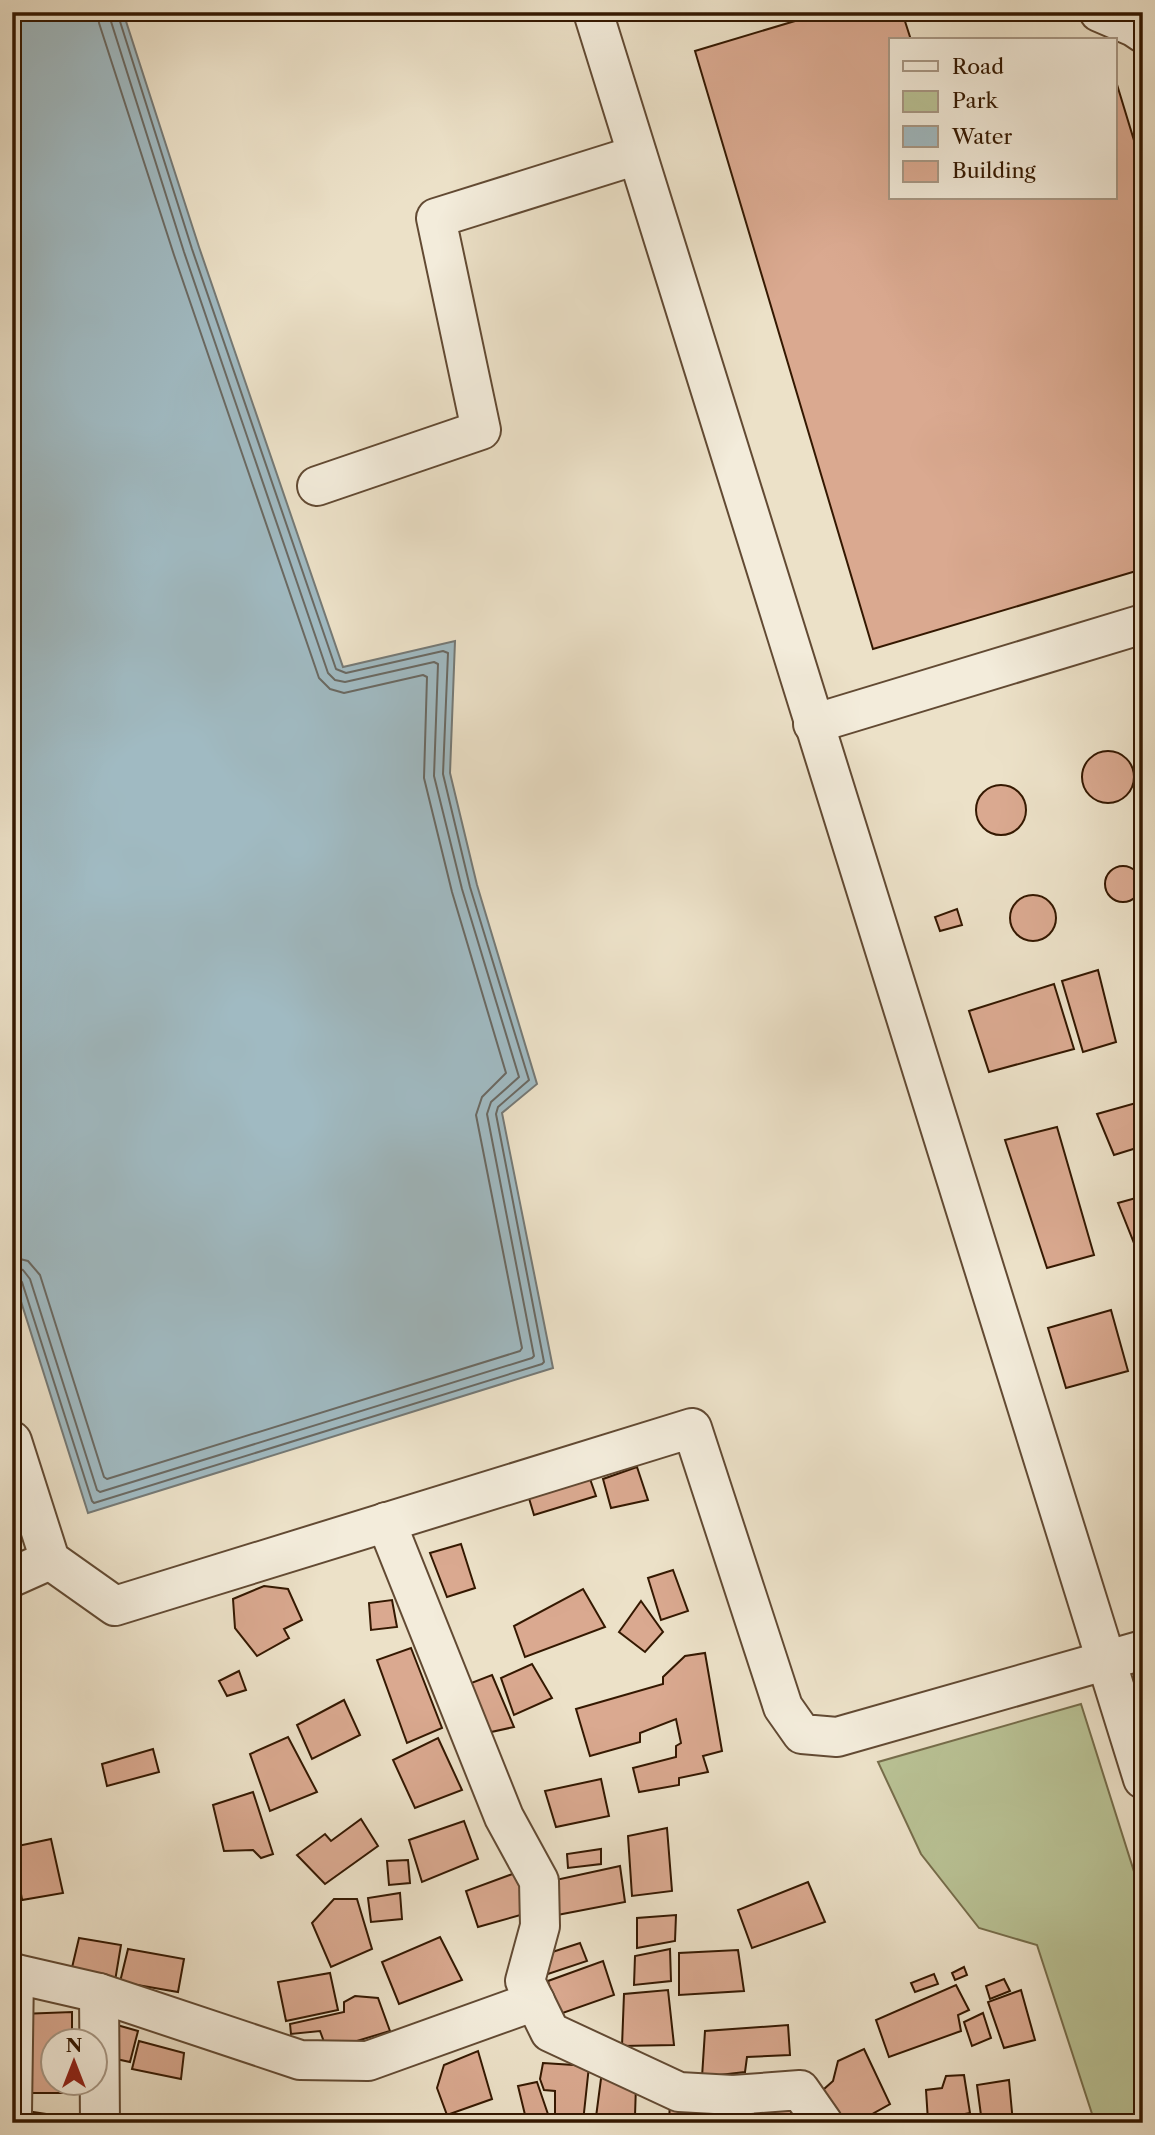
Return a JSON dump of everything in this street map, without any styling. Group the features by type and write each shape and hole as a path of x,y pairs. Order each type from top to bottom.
{"street":[{"path":"593,12 1143,1779"},
{"path":"1099,12 1143,33"},
{"path":"317,486 481,430 436,218 637,155"},
{"path":"813,724 1143,624"},
{"path":"12,1441 50,1560 115,1606 692,1428 783,1707 802,1734 837,1737 1143,1650"},
{"path":"386,1522 504,1817 539,1881 540,1926 526,1981 550,2032 679,2092 734,2109 800,2090 823,2123"},
{"path":"12,1577 50,1560"},
{"path":"12,2112 13,1973 99,1993 300,2060 368,2061 535,2001"},
{"path":"99,1993 100,2123"}],"green space":[{"path":"1081,1704 1143,1900 1143,2123 1095,2123 1037,1945 979,1928 921,1854 878,1762"}],"water":[{"path":"12,12 123,12 199,247 343,667 455,641 450,773 477,885 537,1084 502,1113 553,1368 88,1513 12,1273"}],"building":[{"path":"825,12 902,12 910,38 889,38 889,200 1116,200 1116,81 1143,170 1143,569 873,649 695,51"},
{"path":"1108,751 1127,758 1134,777 1127,796 1108,803 1089,796 1082,777 1089,758"},
{"path":"1001,785 1019,792 1026,810 1019,828 1001,835 983,828 976,810 983,792"},
{"path":"1123,866 1135,872 1141,884 1135,896 1123,902 1111,896 1105,884 1111,872"},
{"path":"1033,895 1049,902 1056,918 1049,934 1033,941 1017,934 1010,918 1017,902"},
{"path":"957,909 962,925 940,931 935,917"},
{"path":"1098,970 1116,1042 1083,1052 1062,981"},
{"path":"1054,984 1074,1049 989,1072 969,1011"},
{"path":"1143,1101 1143,1146 1114,1155 1097,1114"},
{"path":"1057,1127 1094,1255 1047,1268 1005,1140"},
{"path":"1143,1196 1143,1241 1134,1243 1118,1203"},
{"path":"1111,1310 1128,1371 1066,1388 1048,1328"},
{"path":"637,1467 648,1500 611,1508 603,1479"},
{"path":"589,1476 596,1496 534,1515 528,1495"},
{"path":"461,1544 475,1588 447,1597 430,1553"},
{"path":"673,1570 688,1611 661,1620 648,1578"},
{"path":"264,1586 288,1589 302,1620 284,1629 289,1638 257,1656 235,1628 233,1599"},
{"path":"583,1589 605,1627 525,1657 514,1626"},
{"path":"392,1600 397,1627 371,1630 369,1603"},
{"path":"641,1601 663,1632 645,1652 619,1632"},
{"path":"411,1648 442,1728 407,1743 377,1660"},
{"path":"705,1653 722,1751 703,1756 708,1772 679,1778 679,1785 639,1792 633,1768 676,1757 676,1746 681,1743 676,1719 640,1733 640,1742 590,1756 576,1709 663,1684 663,1677 685,1656"},
{"path":"532,1664 552,1698 514,1715 501,1678"},
{"path":"239,1671 246,1690 227,1696 219,1681"},
{"path":"492,1675 514,1727 482,1734 466,1685"},
{"path":"344,1700 360,1735 312,1759 297,1725"},
{"path":"288,1737 317,1792 270,1811 250,1754"},
{"path":"438,1738 462,1790 415,1808 393,1760"},
{"path":"153,1749 159,1772 107,1786 102,1764"},
{"path":"601,1779 609,1816 556,1827 545,1791"},
{"path":"253,1792 273,1854 261,1858 253,1850 224,1851 213,1805"},
{"path":"361,1819 378,1846 325,1884 297,1855 325,1834 331,1841"},
{"path":"464,1821 478,1859 422,1882 409,1840"},
{"path":"667,1828 672,1891 632,1896 628,1836"},
{"path":"51,1839 63,1893 22,1900 13,1847"},
{"path":"601,1849 601,1864 568,1868 567,1854"},
{"path":"408,1860 410,1883 389,1885 387,1861"},
{"path":"620,1866 625,1902 552,1916 551,1881"},
{"path":"518,1872 531,1912 478,1927 466,1891"},
{"path":"808,1882 825,1922 752,1948 738,1910"},
{"path":"400,1893 402,1919 371,1922 368,1898"},
{"path":"334,1899 357,1899 372,1949 331,1967 312,1923"},
{"path":"676,1915 675,1941 637,1948 637,1918"},
{"path":"440,1937 462,1980 399,2004 382,1962"},
{"path":"79,1938 121,1945 114,1987 70,1976"},
{"path":"580,1943 587,1961 545,1975 540,1956"},
{"path":"128,1949 184,1959 178,1992 120,1982"},
{"path":"670,1949 671,1981 634,1985 635,1956"},
{"path":"738,1950 744,1991 679,1995 679,1953"},
{"path":"603,1961 614,1995 557,2015 548,1981"},
{"path":"964,1967 967,1975 955,1980 952,1973"},
{"path":"330,1973 338,2010 286,2021 278,1982"},
{"path":"934,1974 938,1984 915,1992 911,1983"},
{"path":"1004,1979 1010,1991 990,1999 986,1986"},
{"path":"956,1985 969,2010 958,2015 961,2031 889,2057 876,2020"},
{"path":"668,1990 674,2045 622,2046 624,1994"},
{"path":"1021,1990 1035,2040 1004,2048 988,2002"},
{"path":"355,1996 378,1998 390,2031 327,2050 320,2031 291,2034 290,2024 344,2012 344,2002"},
{"path":"72,2012 72,2026 38,2026 38,2093 25,2093 21,2014"},
{"path":"983,2013 991,2038 972,2046 964,2022"},
{"path":"117,2025 138,2031 130,2062 108,2057"},
{"path":"788,2025 790,2055 747,2057 745,2072 702,2077 705,2031"},
{"path":"139,2041 184,2053 181,2079 132,2069"},
{"path":"864,2049 890,2104 856,2123 847,2123 823,2090 833,2081 838,2061"},
{"path":"478,2051 492,2099 447,2115 437,2088 444,2065"},
{"path":"543,2063 589,2066 583,2122 555,2123 555,2091 544,2090 540,2079"},
{"path":"602,2071 636,2085 635,2116 596,2117"},
{"path":"964,2075 970,2113 928,2121 926,2090 942,2088 946,2076"},
{"path":"1009,2080 1013,2123 982,2123 977,2085"},
{"path":"537,2082 551,2123 527,2123 518,2086"},
{"path":"670,2101 724,2105 723,2123 669,2123"},
{"path":"20,2110 47,2114 46,2123 19,2123"},
{"path":"791,2110 792,2123 744,2123 743,2111"},
{"path":"52,2118 79,2119 79,2123 52,2123"}]}
